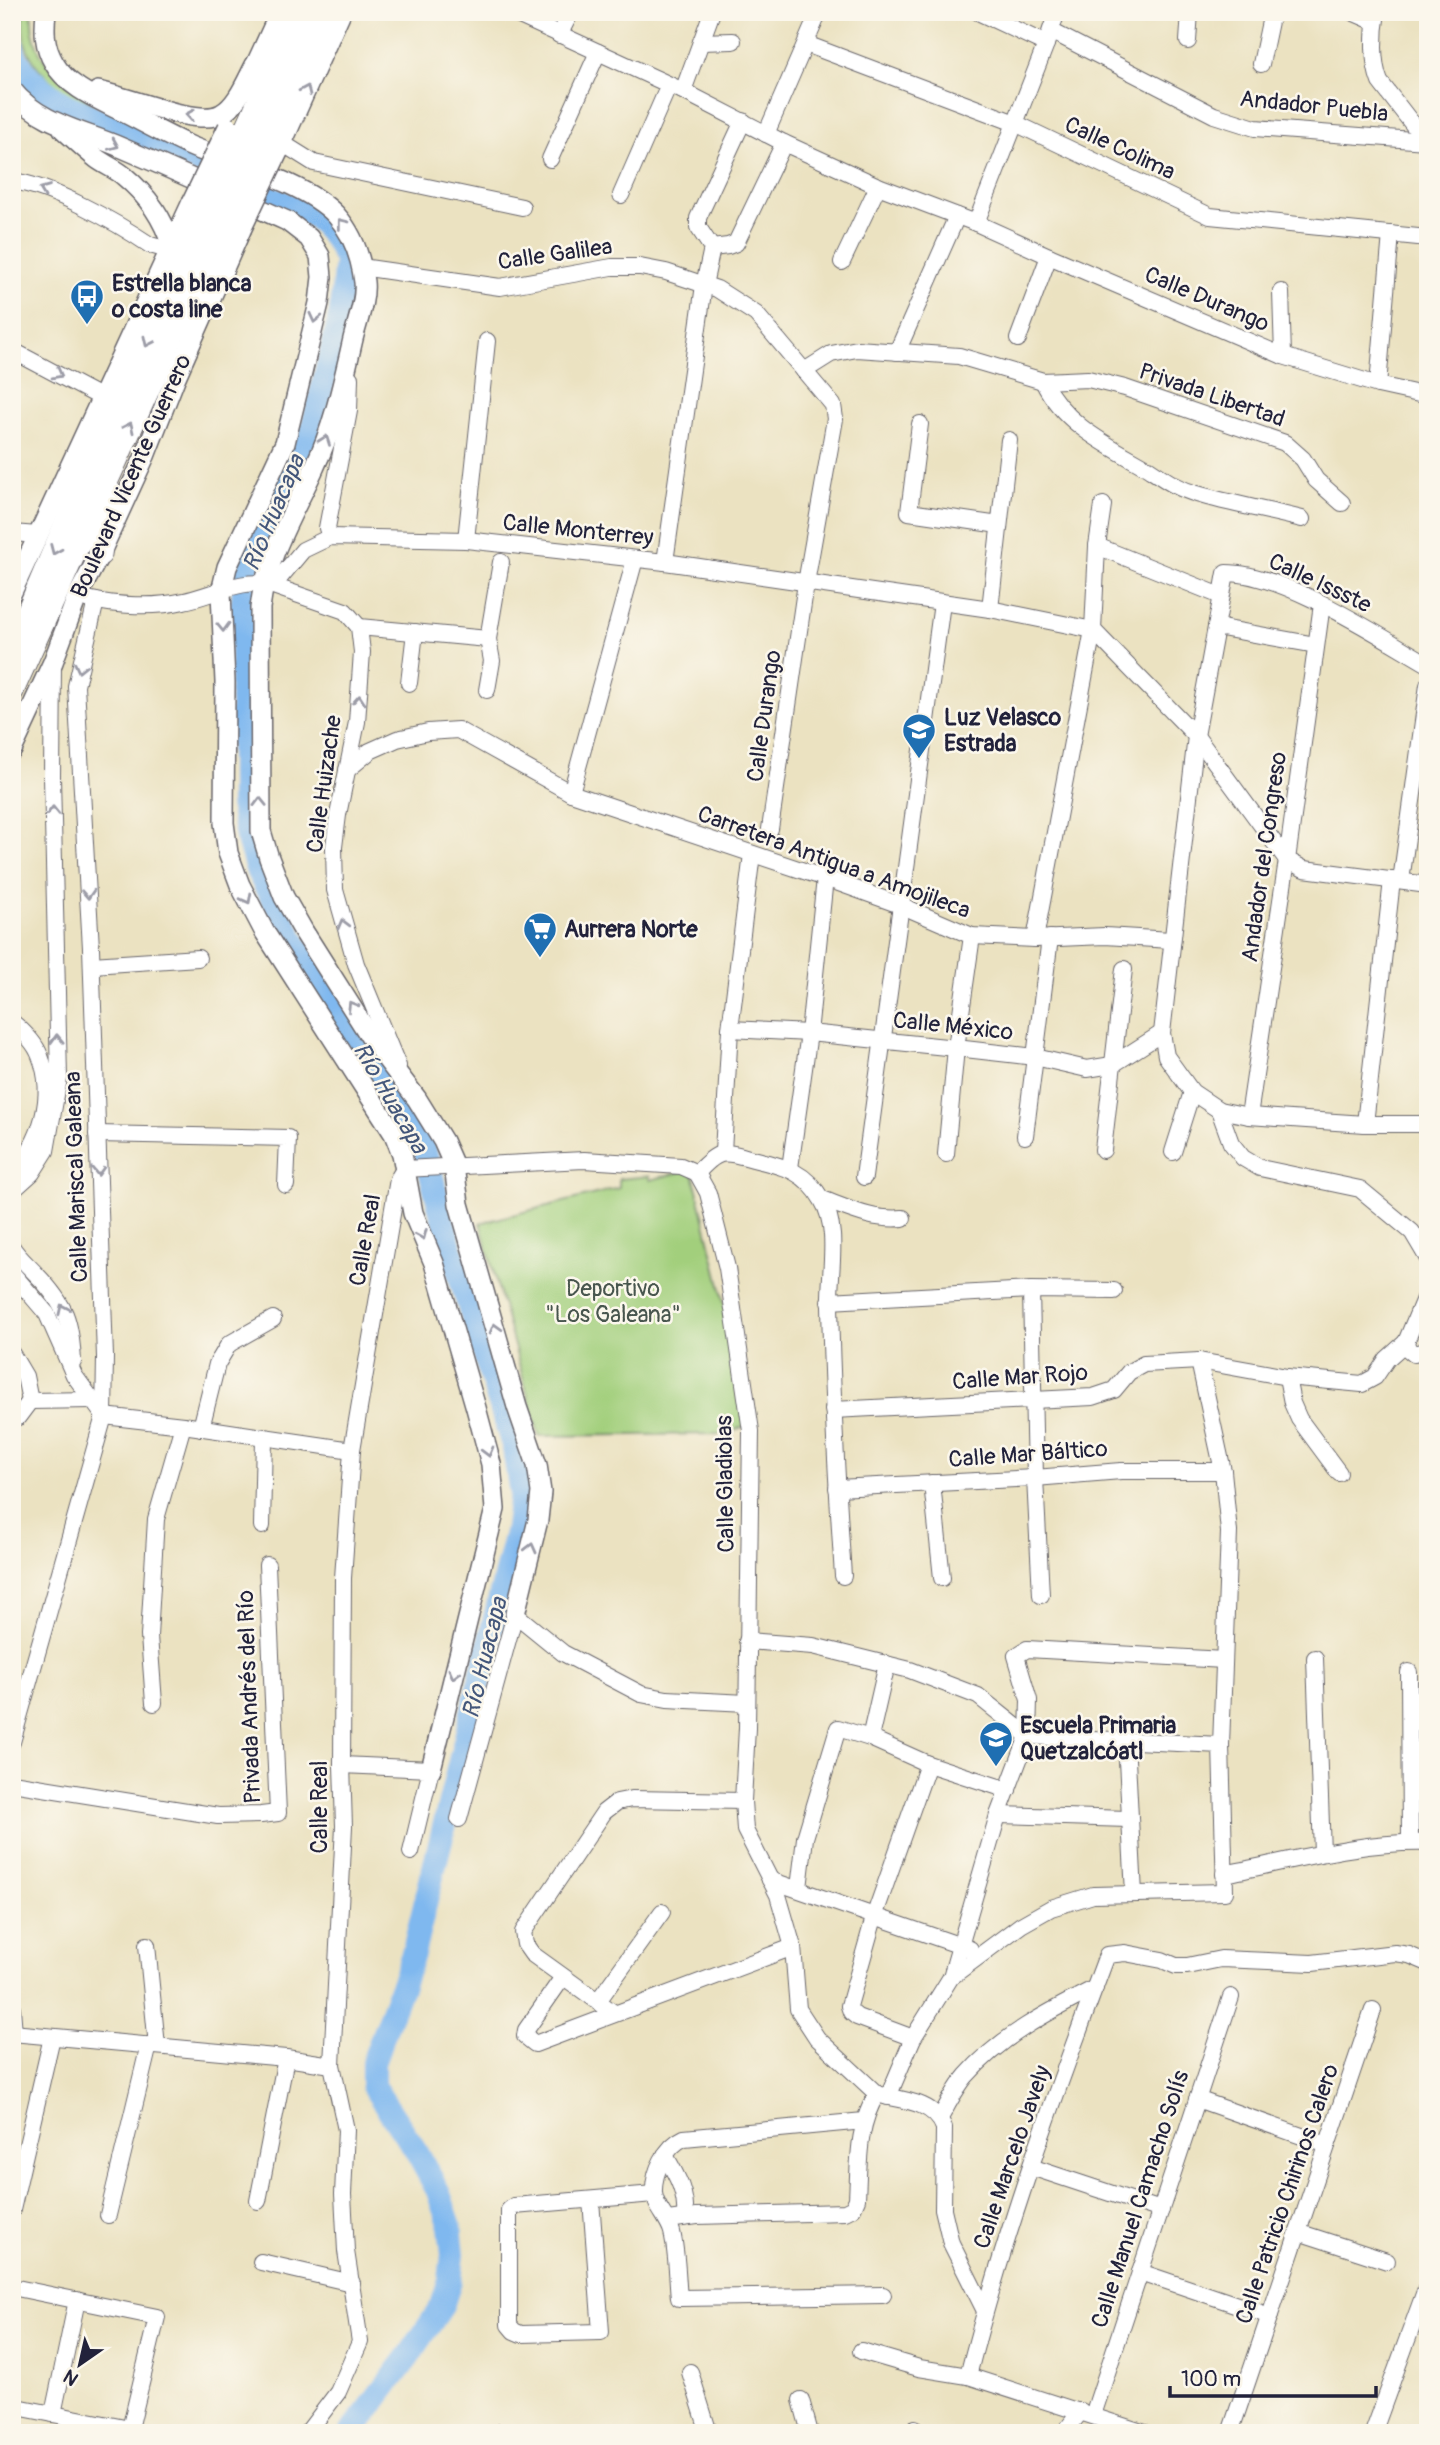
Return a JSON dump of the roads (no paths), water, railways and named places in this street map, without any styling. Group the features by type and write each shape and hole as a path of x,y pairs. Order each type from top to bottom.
{"highway":[{"name":"Boulevard Vicente Guerrero","path":"258,140 299,12"},
{"name":"Boulevard Vicente Guerrero","path":"12,649 104,435 258,140 320,12"},
{"name":"Boulevard Vicente Guerrero","path":"12,691 113,463 216,217"},
{"path":"100,554 113,463"}],"main road":[{"path":"46,12 45,45 55,65 71,83 188,145 292,187 319,201 334,214 354,240 365,286 351,351 328,434 316,466 282,532 260,608 261,831 268,858 284,897 304,932 373,1041 417,1099 443,1141 458,1203 517,1407 537,1465 541,1492 538,1520 515,1614"},
{"name":"Boulevard Vicente Guerrero","path":"258,140 255,65 279,12"},
{"name":"Boulevard Vicente Guerrero","path":"12,750 52,662 86,599 100,554 145,456 175,379 216,217 258,140 341,12"},
{"path":"81,89 101,91 170,111 208,118 223,114 233,103 255,65"},
{"path":"12,90 26,106 55,122 120,147 287,221 309,238 320,256 322,277 319,303 285,443 228,567 225,590 224,823 228,853 240,885 264,931 394,1134 409,1169 412,1213 434,1263 491,1464 495,1508 431,1769"},
{"path":"55,122 96,158 123,175 141,193 160,215 172,247"},
{"name":"Boulevard Vicente Guerrero","path":"12,592 172,247 216,217"}],"street":[{"name":"Calle Durango","path":"511,12 878,186 976,223 1283,356 1378,385 1428,396"},
{"path":"559,35 572,12"},
{"path":"621,195 701,43 712,12"},
{"path":"766,134 819,12"},
{"name":"Andador Puebla","path":"978,12 1049,37 1235,123 1255,128 1427,142"},
{"path":"976,223 1057,12"},
{"path":"1188,41 1190,12"},
{"path":"1261,64 1272,12"},
{"path":"1352,12 1376,17 1376,62 1380,82 1427,142"},
{"path":"701,43 733,41"},
{"name":"Calle Colima","path":"806,44 1015,123 1210,216 1428,238"},
{"path":"550,159 598,52"},
{"path":"665,562 704,285 712,248 698,227 698,218 743,121"},
{"path":"258,140 314,163 522,207"},
{"path":"712,248 736,243 784,143"},
{"path":"12,181 22,182 68,200 150,244 161,248 172,247"},
{"path":"842,262 878,186"},
{"path":"897,352 957,216"},
{"path":"1378,385 1391,234"},
{"path":"1018,339 1049,256"},
{"name":"Calle Galilea","path":"361,267 500,287 612,267 640,267 666,272 717,289 757,314 803,371"},
{"path":"1281,292 1283,356"},
{"path":"466,540 487,341"},
{"name":"Privada Libertad","path":"803,371 831,354 857,349 959,356 1043,381 1088,379 1125,388 1285,443 1303,459 1316,480 1342,503"},
{"path":"265,584 303,550 330,537 327,528 331,496 349,411 351,351"},
{"path":"12,353 19,354 102,398"},
{"name":"Calle Durango","path":"770,829 806,583 835,411 833,405 803,371"},
{"path":"1043,381 1061,410 1082,429 1172,485 1196,494 1302,519"},
{"path":"920,424 909,513 999,525"},
{"path":"990,609 1009,440"},
{"path":"1025,1136 1035,1057 1043,938 1093,630 1097,546 1103,505"},
{"path":"12,533 38,535"},
{"name":"Calle Monterrey","path":"330,537 466,540 665,562 990,609 1093,630"},
{"path":"1097,546 1221,596"},
{"path":"571,793 635,559"},
{"path":"487,690 492,661 488,639 500,562"},
{"name":"Calle Issste","path":"1162,1033 1196,736 1226,573 1259,578 1322,604 1428,664"},
{"path":"86,599 138,605 181,602 225,590 265,584 345,611 359,627 488,639"},
{"name":"Calle Mariscal Galeana","path":"12,1742 104,1416 92,965 76,686 86,599"},
{"path":"864,1177 942,603"},
{"name":"Andador del Congreso","path":"1249,1116 1322,604"},
{"name":"Calle Huizache","path":"359,627 362,652 357,722 334,848 335,890 348,939 375,1013 395,1060 417,1099"},
{"path":"1216,627 1316,645"},
{"path":"1093,630 1196,736 1287,860 1304,869 1428,885"},
{"path":"409,683 415,632"},
{"path":"12,1191 32,1173 46,1151 59,1078 52,662"},
{"path":"1365,1124 1396,881 1428,685"},
{"name":"Carretera Antigua a Amojileca","path":"347,770 370,751 397,739 428,732 458,730 571,793 825,878 900,905 972,936 1105,936 1171,940"},
{"path":"723,1152 730,1029 752,854"},
{"path":"790,1168 809,1033 825,878"},
{"path":"946,1153 972,936"},
{"path":"92,965 198,958"},
{"path":"1103,1150 1124,969"},
{"path":"12,1022 27,1035 40,1055 45,1078 46,1107 39,1133 24,1161 12,1173"},
{"name":"Calle México","path":"730,1029 809,1033 957,1048 1035,1057 1087,1069 1112,1065 1162,1033"},
{"path":"1162,1033 1166,1056 1192,1092 1219,1110 1249,1116 1365,1124 1428,1124"},
{"path":"1173,1152 1192,1092"},
{"path":"1219,1110 1231,1143 1243,1158 1260,1168 1360,1189 1412,1232 1428,1259"},
{"path":"97,1134 288,1138 286,1185"},
{"path":"409,1169 584,1160 681,1166 697,1173 710,1157 723,1152 790,1168 802,1176 822,1199 831,1222 829,1301 843,1576"},
{"name":"Calle Real","path":"307,2433 338,2392 360,2342 346,2251 343,2194 346,2130 332,2065 344,1826 343,1578 352,1450 398,1179 409,1169"},
{"name":"Calle Gladiolas","path":"697,1173 708,1193 727,1268 751,1431 743,1801 745,1830 778,1895 793,1947 798,2009 817,2038 882,2096"},
{"path":"822,1199 860,1214 886,1220 903,1218"},
{"path":"12,1247 19,1258 58,1297 66,1312 71,1330 74,1375"},
{"path":"12,1273 47,1314 74,1375 104,1416 183,1424 352,1450"},
{"path":"1428,1289 1406,1342 1408,1349 1414,1354 1425,1351 1428,1346"},
{"path":"829,1301 1031,1290 1114,1291"},
{"path":"1031,1290 1035,1478 1041,1595"},
{"path":"201,1427 217,1364 229,1344 273,1319"},
{"name":"Calle Mar Rojo","path":"833,1410 1093,1397 1114,1390 1129,1372 1144,1364 1199,1361 1287,1377 1362,1384 1375,1377 1387,1359 1406,1342"},
{"path":"12,1354 26,1376 30,1401 19,1418 12,1419"},
{"path":"951,1978 1021,1925 1051,1908 1093,1895 1225,1892 1221,1745 1229,1532 1223,1471 1199,1361"},
{"path":"1287,1377 1292,1403 1299,1419 1339,1473"},
{"path":"30,1401 92,1400"},
{"path":"154,1703 149,1636 156,1519 183,1424"},
{"path":"262,1526 264,1437"},
{"name":"Calle Mar Báltico","path":"837,1488 1121,1471 1223,1471"},
{"path":"932,1483 942,1578"},
{"name":"Privada Andrés del Río","path":"12,1783 218,1816 278,1813 267,1565"},
{"path":"459,1819 515,1614 563,1653 641,1694 667,1699 747,1703"},
{"path":"747,1641 813,1646 910,1670 978,1696 1028,1736 1221,1745"},
{"path":"668,2220 684,2217 845,2213 853,2208 857,2199 864,2121 868,2108 882,2096 913,2038 951,1978 998,1815 1028,1736 1029,1700 1016,1656 1027,1649 1224,1660"},
{"path":"1315,1658 1322,1853"},
{"path":"870,1738 887,1664"},
{"path":"1409,1672 1410,1842"},
{"path":"799,1888 804,1838 838,1728 870,1738 928,1764 1008,1790"},
{"path":"1126,1741 1134,1894"},
{"path":"913,2038 857,2017 849,2006 875,1914 928,1764"},
{"path":"342,1765 431,1769 411,1852"},
{"path":"614,2013 532,1954 525,1944 523,1932 604,1812 617,1802 632,1799 743,1801"},
{"path":"998,1815 1128,1819"},
{"path":"1224,1874 1322,1853 1410,1842 1428,1843"},
{"path":"770,1880 875,1914 981,1954"},
{"path":"598,2001 662,1912"},
{"path":"108,2215 153,2045 147,1945"},
{"path":"563,1978 526,2030 525,2036 535,2044 793,1947"},
{"name":"Calle Marcelo Javely","path":"968,2376 985,2311 1031,2167 1107,1955 1125,1952 1176,1966 1221,1959 1312,1963 1395,1953 1409,1955 1428,1963"},
{"path":"940,2118 964,2078 998,2045 1040,2016 1095,1988"},
{"name":"Calle Manuel Camacho Solís","path":"1064,2433 1087,2413 1140,2272 1231,1997"},
{"path":"12,2008 13,2033 286,2058 332,2065"},
{"name":"Calle Patricio Chirinos Calero","path":"1230,2433 1373,2010"},
{"path":"12,2210 52,2037"},
{"path":"258,2202 286,2058"},
{"path":"882,2096 928,2107 940,2118 944,2128 943,2209 951,2243 985,2311"},
{"path":"1197,2099 1327,2146"},
{"path":"864,2121 684,2138 669,2149 657,2174 654,2194 672,2233 679,2298 883,2295"},
{"path":"669,2149 686,2202 684,2217"},
{"path":"1031,2167 1161,2210"},
{"path":"591,2200 601,2332 521,2334 513,2331 509,2325 509,2210 514,2206 654,2194"},
{"path":"1298,2232 1387,2262"},
{"path":"261,2262 352,2283"},
{"path":"1140,2272 1270,2316"},
{"path":"1373,2433 1428,2283"},
{"path":"12,2287 158,2317 130,2429 12,2406"},
{"path":"53,2414 77,2300"},
{"path":"861,2351 919,2368 968,2376 1145,2433"},
{"path":"690,2372 709,2433"},
{"path":"801,2400 810,2433"}],"waterway":[{"name":"Río Huacapa","path":"12,46 26,73 58,100 318,219 335,239 346,260 341,313 312,428 246,571 242,607 242,809 258,872 295,943 424,1147 449,1243 514,1448 521,1494 517,1528 413,1954 373,2063 373,2086 415,2149 438,2191 450,2226 453,2254 450,2281 442,2306 409,2356 351,2433"}],"place":[{"name":"Estrella blanca o costa line","path":"87,326"},
{"name":"Luz Velasco Estrada","path":"919,760"},
{"name":"Aurrera Norte","path":"540,959"},
{"name":"Escuela Primaria Quetzalcóatl","path":"996,1768"}],"park label":[{"name":"Deportivo \"Los Galeana\"","path":"613,1301"}]}
